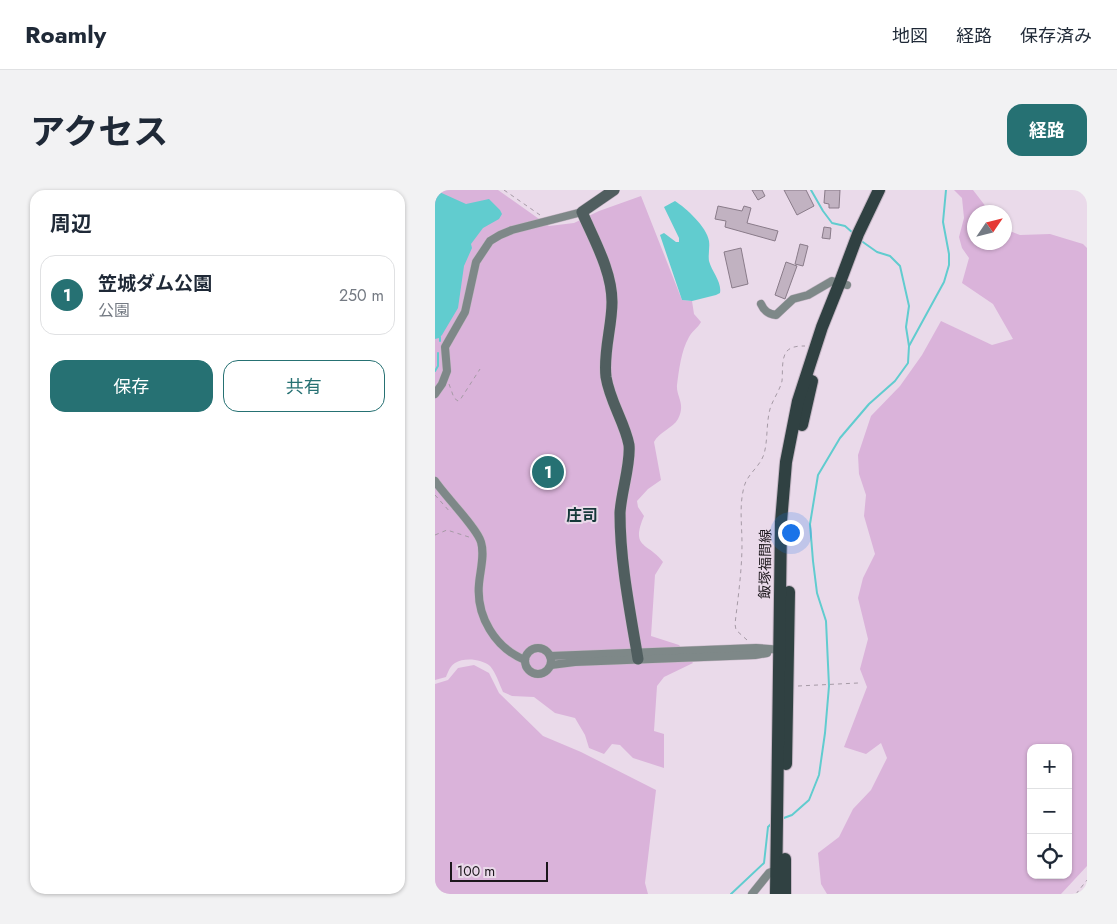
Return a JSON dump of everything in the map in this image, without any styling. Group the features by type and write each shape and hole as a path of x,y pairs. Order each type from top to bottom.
{"main road":[{"name":"飯塚福間線","path":"785,894 787,686 783,650 781,522 786,462 798,401 816,346 856,251 879,190"},
{"name":"飯塚福間線","path":"863,232 887,190"},
{"name":"飯塚福間線","path":"776,894 783,650 790,518 796,452 813,377 843,283"}],"street":[{"path":"435,394 446,374 445,347 465,312 472,275 481,251 500,234 582,212 614,190"},
{"path":"582,212 607,273 612,300 611,328 605,357 606,377 612,401 629,446 620,511 621,548 638,656"},
{"path":"761,304 767,313 776,315 793,300 808,296 832,281 843,283"},
{"path":"435,481 476,531 481,542 478,596 487,625 498,643 505,650 525,660"},
{"path":"551,665 638,656 756,648 783,650"},
{"path":"544,649 550,656 551,665 546,672 533,674 527,668 525,660 530,650 544,649"},
{"path":"550,656 755,655 783,650"},
{"path":"752,894 769,873 776,870"}],"path":[{"path":"504,190 549,220"},
{"path":"756,648 736,630 735,624 742,543 741,502 744,485 748,476 763,456 770,410 781,382 785,354 795,346 816,346"},
{"path":"446,374 454,398 458,401 463,397 481,369"},
{"path":"435,535 447,530 481,542"},
{"path":"787,686 858,683"},
{"path":"1076,894 1087,880"}],"shaded area":[{"path":"435,190 498,190 549,226 574,223 599,211 641,196 682,300 692,301 694,314 701,322 689,337 684,348 677,385 681,404 678,419 659,435 654,442 661,480 648,489 637,501 638,507 644,516 640,527 640,540 663,562 655,575 651,636 679,645 693,663 664,677 657,686 654,731 664,734 664,768 633,758 620,745 612,744 604,754 589,748 585,735 575,718 555,713 534,697 512,696 503,692 490,666 482,662 468,659 459,661 449,669 446,677 435,680"},
{"path":"954,190 973,190 985,205 967,205 967,250 1012,250 1012,232 1020,235 1050,234 1083,244 1087,248 1087,866 1061,894 827,894 821,884 818,853 839,837 853,809 871,790 887,758 881,743 866,754 844,747 867,687 860,669 868,639 858,598 863,578 875,554 864,516 866,495 859,474 858,455 871,416 900,386 922,355 941,321 992,345 1013,339 993,304 962,283 969,258 962,248 959,237 964,218 962,198"},
{"path":"474,665 489,673 499,693 543,736 581,752 656,790 645,883 648,894 435,894 435,684 448,680 458,668"}],"water":[{"path":"435,190 466,204 489,199 502,214 499,219 483,228 471,244 472,248 464,266 458,308 442,335 435,339"},
{"path":"675,201 695,218 707,236 709,261 720,289 720,293 716,295 692,301 682,300 660,235 664,233 676,242 679,242 679,238 664,207"}],"building":[{"path":"752,190 762,190 765,196 758,200"},
{"path":"784,190 806,190 814,206 797,215"},
{"path":"825,190 840,190 839,208 829,208 829,204 824,203"},
{"path":"718,206 742,211 744,206 751,208 747,223 778,231 775,241 725,227 726,221 715,219"},
{"path":"824,227 831,228 830,239 822,238"},
{"path":"800,244 808,246 803,266 795,264"},
{"path":"741,248 748,284 732,288 724,252"},
{"path":"786,262 797,266 785,299 775,295"}],"waterway":[{"path":"811,190 832,223 845,226 853,233"},
{"path":"909,346 944,282 949,265 949,254 943,222 946,190"},
{"path":"781,819 792,815 809,800 819,775 825,733 829,686 826,621 817,593 810,524 818,475 840,438 869,404 895,381 908,363 909,346 906,327 909,306 900,266 890,256 877,252 860,240"},
{"path":"435,371 438,366 438,353"},
{"path":"731,894 764,863 768,827 772,823"}],"place":[{"name":"笠城ダム公園","path":"548,472"}],"district":[{"name":"庄司","path":"582,515"}]}
